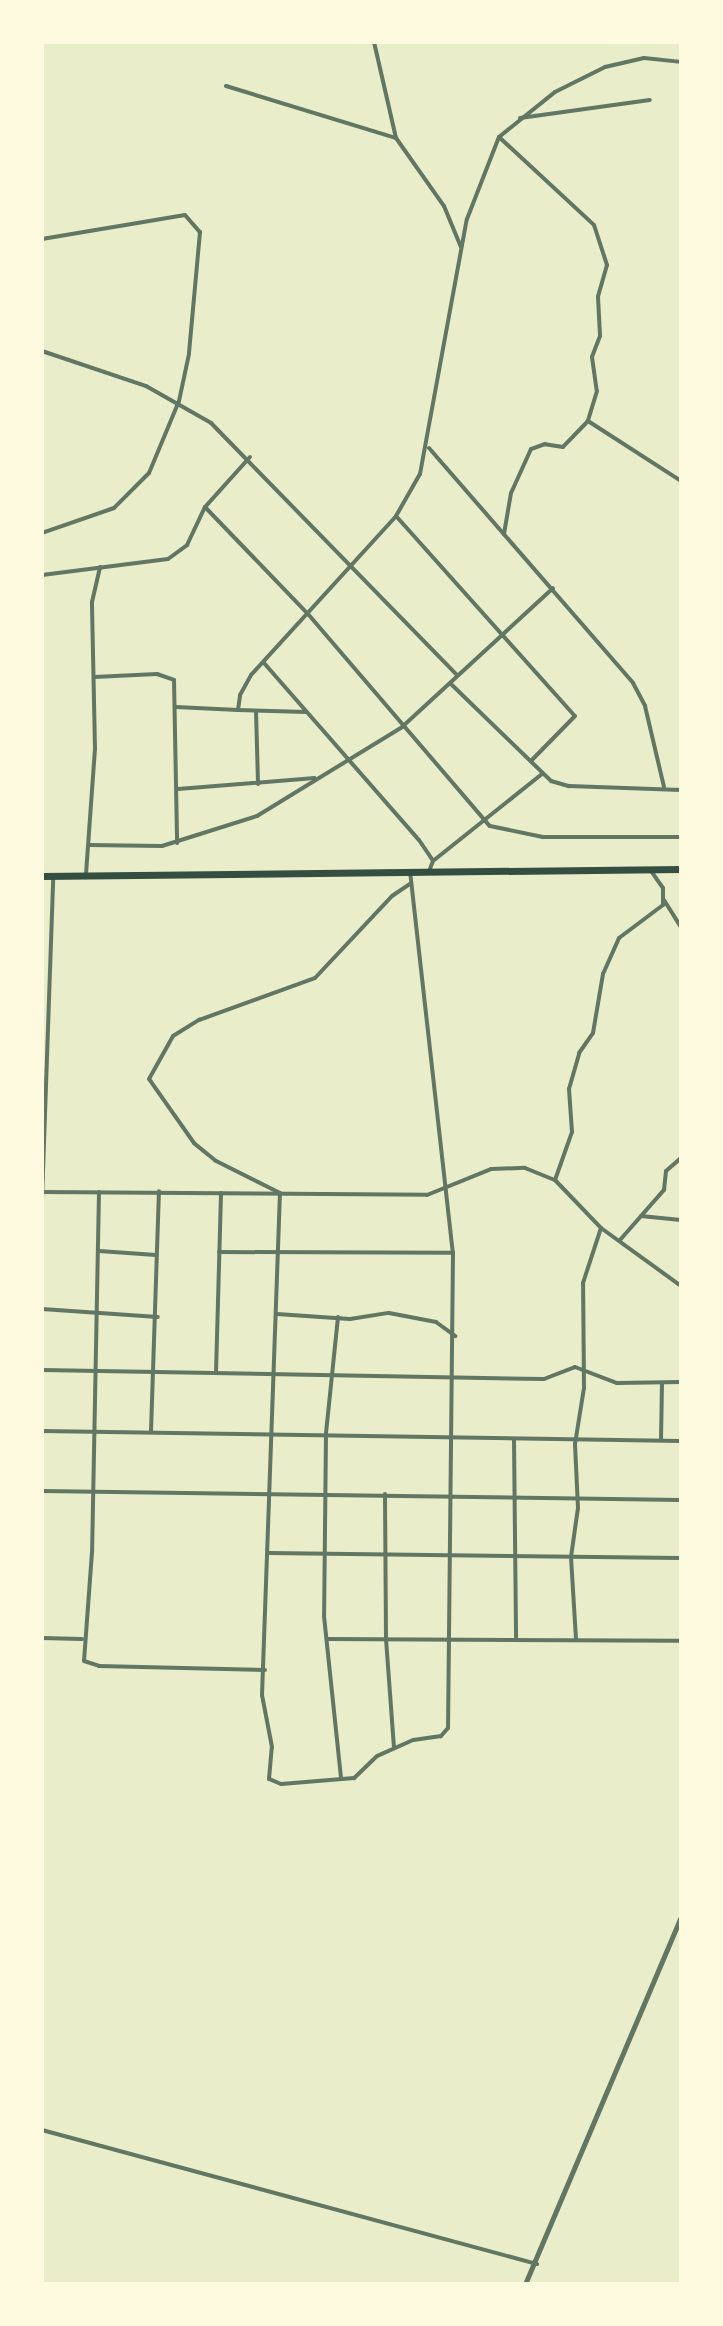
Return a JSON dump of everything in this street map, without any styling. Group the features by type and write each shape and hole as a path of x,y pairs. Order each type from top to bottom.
{"main road":[{"path":"42,876 410,869 432,865 681,869"}],"street":[{"path":"374,42 396,138 444,206 462,249"},
{"path":"238,710 240,695 264,663 396,516 429,447 467,219 499,137 517,119 555,92 605,67 644,58 681,62"},
{"path":"226,86 396,138"},
{"path":"517,119 650,100"},
{"path":"499,137 594,225 607,265 598,297 600,336 592,357 597,391 588,421 563,447 545,444 531,449 514,483 504,534"},
{"path":"42,239 174,216 192,219 200,243 179,401 149,473 128,498 42,533"},
{"path":"42,351 179,401 250,457 457,676"},
{"path":"588,421 681,481"},
{"path":"429,447 633,683 645,706 664,787"},
{"path":"42,575 168,559 187,545 205,507 250,457"},
{"path":"205,507 308,614 402,727 495,829 543,837 681,837"},
{"path":"396,516 576,719 531,761"},
{"path":"86,876 93,677 92,602 100,567"},
{"path":"89,845 177,843 257,816 347,759 364,755 402,727 553,588"},
{"path":"264,663 347,759 432,865 542,774"},
{"path":"93,677 165,675 176,686 177,843"},
{"path":"452,684 542,774 569,786 681,790"},
{"path":"176,707 306,712"},
{"path":"256,711 258,784"},
{"path":"178,789 317,778"},
{"path":"280,1193 262,1695 272,1747 269,1779 294,1785 361,1774 377,1756 446,1733 455,1336 453,1253 443,1190 410,869"},
{"path":"651,870 663,888 664,900 681,927"},
{"path":"42,1200 53,875"},
{"path":"280,1193 216,1161 194,1143 150,1085 150,1070 173,1036 186,1026 315,978 392,896 411,883"},
{"path":"555,1180 572,1132 569,1089 579,1053 593,1033 603,974 619,938 650,919 664,900"},
{"path":"681,953 681,1004"},
{"path":"620,1240 666,1188 667,1168 681,1158"},
{"path":"42,1192 427,1195 491,1169 535,1169 555,1180 601,1228 681,1286"},
{"path":"151,1431 152,1374 158,1317 156,1255 159,1191"},
{"path":"99,1192 92,1552 82,1639 84,1661 90,1666 265,1670"},
{"path":"216,1373 221,1193"},
{"path":"641,1216 681,1220"},
{"path":"576,1639 571,1557 578,1496 576,1439 583,1402 585,1268 601,1228"},
{"path":"99,1251 156,1255"},
{"path":"219,1252 453,1253"},
{"path":"42,1309 158,1317"},
{"path":"277,1314 338,1317 389,1313 436,1322 455,1336"},
{"path":"338,1317 326,1434 327,1639 341,1779"},
{"path":"42,1370 544,1379 564,1368 582,1368 617,1383 681,1382"},
{"path":"661,1441 662,1383"},
{"path":"42,1431 681,1441"},
{"path":"514,1440 517,1496 516,1638"},
{"path":"42,1491 328,1492 681,1500"},
{"path":"385,1494 386,1639 394,1748"},
{"path":"268,1553 681,1558"},
{"path":"42,1638 82,1639"},
{"path":"327,1639 681,1641"},
{"path":"525,2284 681,1917"},
{"path":"42,2130 328,2206 417,2236 536,2264"}]}
